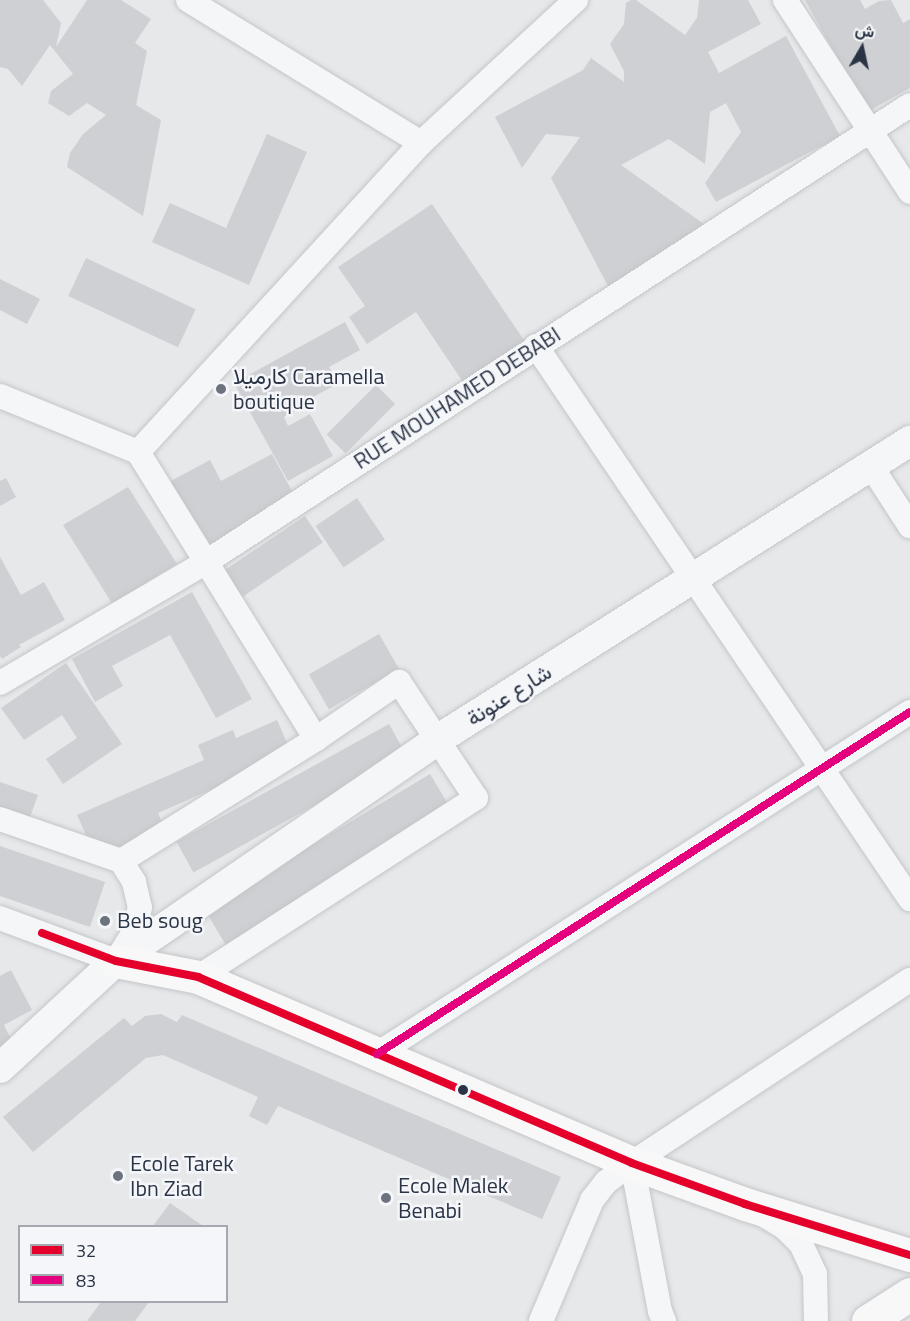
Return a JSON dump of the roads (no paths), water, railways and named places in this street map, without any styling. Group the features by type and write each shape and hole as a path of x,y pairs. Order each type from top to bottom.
{"main road":[{"path":"116,961 198,977 632,1163 745,1204 910,1255"},
{"path":"868,1321 910,1294"}],"street":[{"path":"189,0 422,143"},
{"path":"138,452 422,143 576,0"},
{"path":"785,0 910,192"},
{"name":"RUE MOUHAMED DEBABI","path":"0,682 206,562 868,130 910,105"},
{"path":"536,346 910,899"},
{"path":"0,396 138,452 316,739"},
{"name":"شارع عنونة","path":"0,1068 116,961 437,740 910,441"},
{"path":"871,466 910,526"},
{"path":"121,861 316,739 399,682 476,798 198,977"},
{"path":"377,1054 910,712"},
{"path":"0,819 121,861 134,882 140,906 134,932 116,961 0,918"},
{"path":"541,1321 592,1200 606,1182 910,980"},
{"path":"632,1163 661,1318"},
{"path":"745,1204 785,1228 801,1244 815,1274 816,1321"}],"place":[{"name":"كارميلا Caramella boutique","path":"221,389"},
{"name":"Beb soug","path":"105,921"},
{"name":"Ecole Tarek Ibn Ziad","path":"118,1176"},
{"name":"Ecole Malek Benabi","path":"386,1198"}]}
